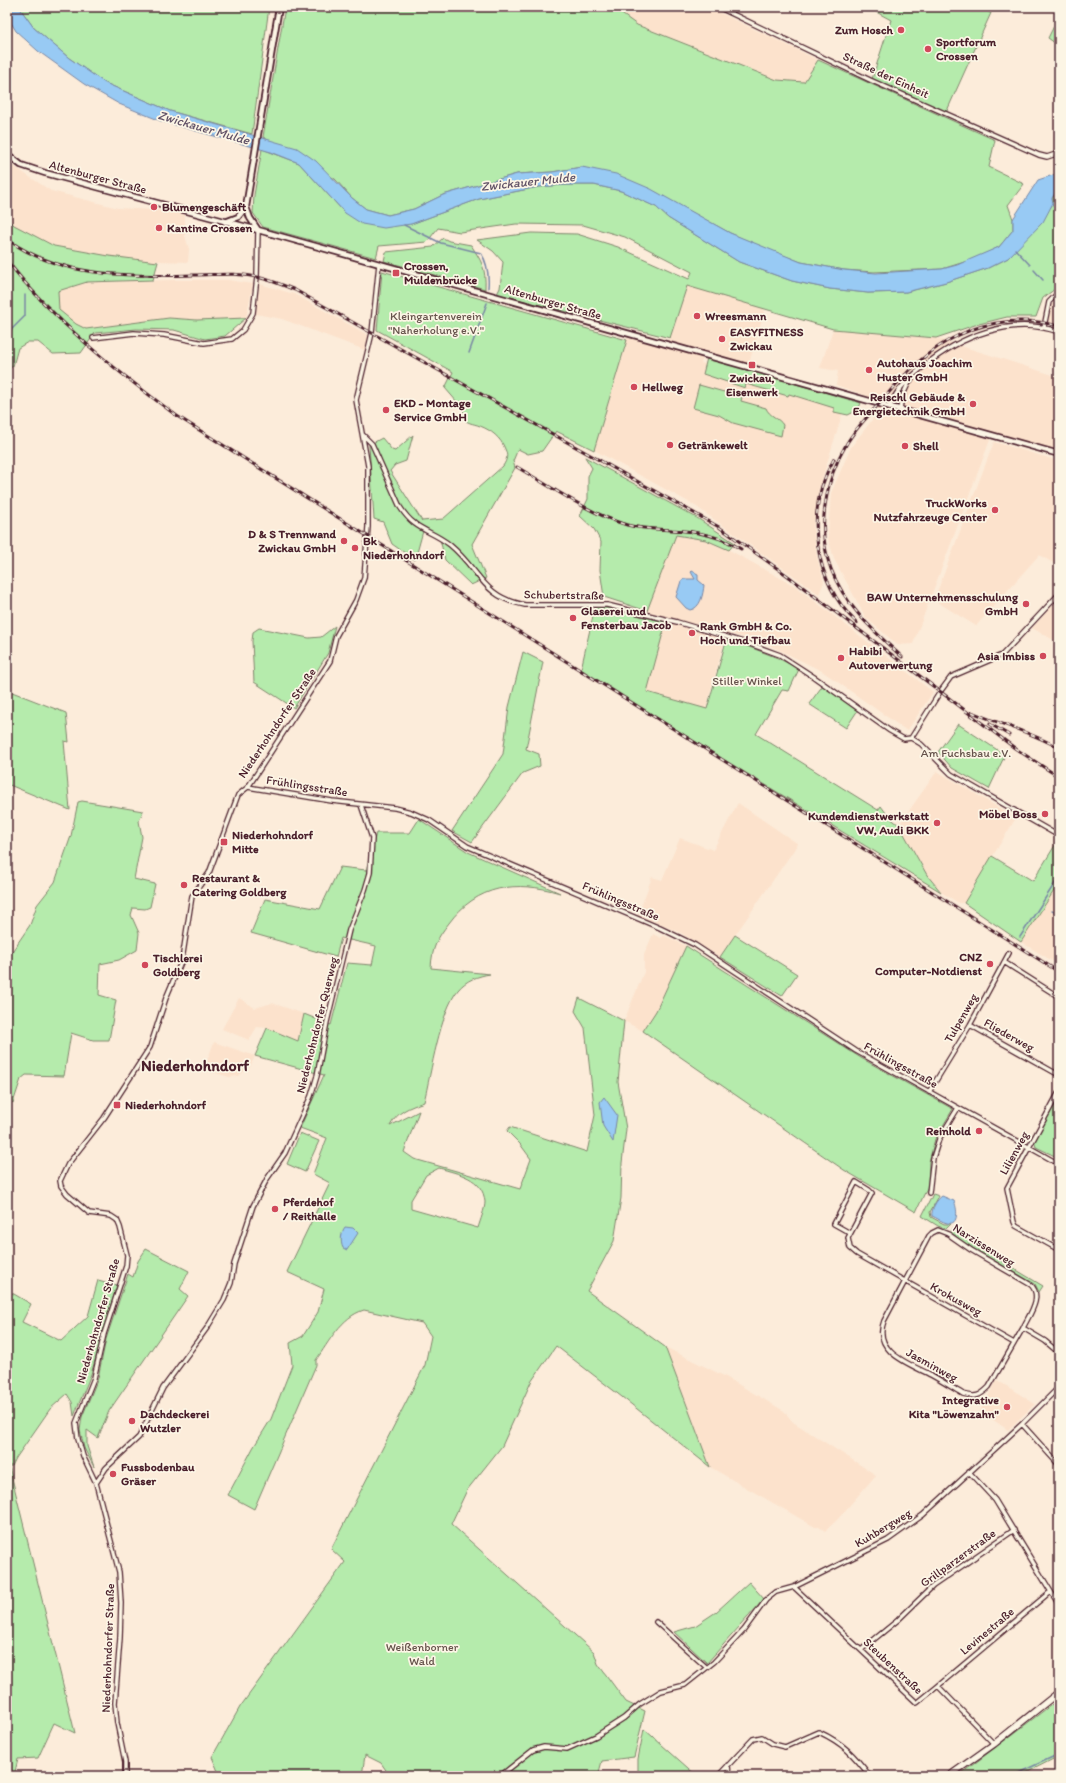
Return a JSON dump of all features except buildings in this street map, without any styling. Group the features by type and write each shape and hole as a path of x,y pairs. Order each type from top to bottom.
{"main road":[{"path":"949,1776 994,1744 1059,1692"}],"street":[{"path":"225,222 238,217 246,207 279,7"},
{"name":"Straße der Einheit","path":"718,7 870,80 1039,155 1047,157 1059,153"},
{"name":"Altenburger Straße","path":"7,154 21,165 45,173 258,230 1059,454"},
{"path":"93,338 134,333 164,335 204,343 232,339 243,330 253,313 257,277 258,230 250,218 246,207"},
{"name":"Niederhohndorfer Straße","path":"125,1776 125,1762 115,1709 121,1610 120,1572 96,1483 83,1456 78,1439 76,1423 94,1378 104,1334 126,1266 127,1255 122,1232 117,1220 111,1216 89,1213 67,1194 61,1186 60,1181 68,1164 104,1118 150,1047 166,998 182,960 192,896 208,873 238,795 248,787 330,661 336,636 356,600 362,584 368,528 369,488 368,466 356,400 372,333 379,264"},
{"path":"1044,327 1049,302 1059,292"},
{"path":"890,406 901,385 938,355 961,341 1007,327 1044,327 1059,332"},
{"path":"900,409 901,397 905,387 915,373"},
{"name":"Schubertstraße","path":"363,434 372,444 400,507 406,516 423,530 450,545 484,584 500,597 512,603 525,605 606,605 677,622 750,644 780,655 814,676 890,731 904,739 911,738 921,744 951,774 1059,836"},
{"path":"911,738 951,677 1002,655 1059,594"},
{"name":"Frühlingsstraße","path":"248,787 361,805 395,808 411,812 429,820 467,846 660,928 695,945 856,1051 1059,1164"},
{"name":"Niederhohndorfer Querweg","path":"96,1483 106,1468 139,1437 163,1388 207,1328 224,1300 231,1283 234,1264 253,1206 267,1179 285,1153 311,1096 317,1076 325,1041 327,1022 349,930 370,873 372,838 361,805"},
{"name":"Tulpenweg","path":"929,1092 970,1025 1009,953"},
{"path":"1004,962 1059,996"},
{"name":"Fliederweg","path":"970,1025 1059,1074"},
{"name":"Lilienweg","path":"1059,1092 1006,1188 1016,1226 1059,1250"},
{"path":"929,1193 933,1158 939,1139 958,1108"},
{"path":"856,1182 872,1193 850,1233 834,1224 856,1182"},
{"name":"Narzissenweg","path":"905,1282 929,1236 938,1230 948,1234 971,1250 1027,1282 1035,1289 1036,1298 1023,1328"},
{"name":"Krokusweg","path":"850,1233 848,1238 850,1248 853,1251 1014,1343"},
{"name":"Jasminweg","path":"905,1282 884,1321 882,1333 886,1347 910,1365 963,1394 978,1396 989,1387 1014,1343"},
{"path":"1014,1343 1023,1328 1045,1341 1059,1353"},
{"name":"Kuhbergweg","path":"500,1776 533,1750 544,1747 567,1749 596,1736 624,1718 640,1704 661,1691 685,1685 744,1630 766,1600 776,1592 794,1587 888,1540 906,1528 923,1515 1022,1424 1059,1387"},
{"path":"1022,1424 1059,1465"},
{"path":"969,1472 995,1500 1059,1605"},
{"name":"Grillparzerstraße","path":"861,1650 898,1620 933,1586 1014,1530"},
{"name":"Steubenstraße","path":"794,1587 917,1703 938,1686 994,1744"},
{"name":"Levinestraße","path":"938,1686 1050,1592"},
{"path":"656,1622 706,1667"},
{"path":"718,1776 753,1739 762,1737 773,1744 785,1747 819,1732 836,1740 845,1747 855,1756 870,1776"},
{"path":"728,1765 729,1776"}],"shaded area":[{"path":"612,7 708,7 818,60 804,82 777,80 637,25"},
{"path":"7,162 51,191 118,208 171,211 185,215 185,236 189,249 188,262 128,260 54,246 14,225 7,218"},
{"path":"228,280 253,284 246,318 197,320 169,318 86,329 76,324 59,310 58,291 87,282"},
{"path":"260,284 294,294 368,335 365,350 282,319 256,314"},
{"path":"686,285 765,309 747,370 703,358 701,363 845,405 819,489 813,528 817,557 824,582 819,594 694,505 594,450 628,337 666,348"},
{"path":"1059,296 1059,328 1051,325 1048,321 1052,304"},
{"path":"833,329 936,338 1059,377 1059,451 993,432 913,644 898,645 866,618 834,559 828,537 831,493 851,447 879,411 873,398 836,385 838,371 820,368"},
{"path":"994,442 1059,461 1059,566 1039,555 976,626 934,600"},
{"path":"675,534 706,540 729,550 795,586 933,692 907,731 822,671 767,644 647,611"},
{"path":"1059,599 1059,643 1032,628"},
{"path":"666,622 725,639 706,709 647,692"},
{"path":"937,771 1016,818 964,903 959,903 941,892 927,875 899,825"},
{"path":"738,803 798,844 720,957 681,933 638,915 652,877 662,880 680,838 713,850"},
{"path":"1059,883 1059,965 1021,942"},
{"path":"653,934 661,938 663,935 686,946 656,1011 643,1031 624,1021 644,972 644,955"},
{"path":"239,998 255,1008 272,1003 304,1014 298,1041 267,1028 257,1027 249,1040 222,1029"},
{"path":"214,1042 255,1056 250,1067 238,1076 229,1077 204,1069"},
{"path":"665,1347 724,1376 784,1411 793,1422 876,1475 837,1520 825,1531 819,1527 815,1527 710,1467"},
{"name":"Integrative Kita \"Löwenzahn\"","path":"997,1380 1035,1404 1008,1430 980,1411"}],"green space":[{"path":"19,7 269,7 252,134 170,111 105,83 69,58 34,28"},
{"path":"285,7 612,7 637,25 777,80 804,82 818,60 995,140 989,167 1024,184 1008,205 1013,219 1013,230 999,247 974,259 942,269 874,272 844,270 801,262 764,248 730,233 653,191 582,167 552,172 517,174 443,195 414,209 388,215 366,209 352,198 335,179 263,137"},
{"name":"Sportforum Crossen","path":"867,7 977,7 991,13 946,113 872,79 891,20"},
{"path":"1059,16 1059,46 1048,38"},
{"path":"262,149 299,163 345,213 411,224 479,199 538,187 594,185 621,191 656,207 668,218 739,262 792,281 830,289 868,293 906,292 946,282 988,268 1008,258 1053,204 1052,199 1056,192 1059,191 1059,286 1043,298 1036,317 1007,317 975,325 936,338 833,329 687,286 670,338 497,294 500,288 503,262 493,251 477,240 531,233 577,234 618,247 689,279 692,272 625,237 583,225 516,224 460,232 438,228 427,242 379,246 376,258 263,227 253,213 254,195"},
{"path":"7,218 14,225 54,246 109,256 158,262 153,280 87,282 58,291 59,310 76,324 86,329 169,318 197,320 246,318 225,336 205,339 174,330 136,329 95,333 81,353 53,354 38,342 28,342 18,348 13,366 7,370"},
{"path":"443,238 449,241 471,245 484,270 485,289 384,261 386,252 433,247"},
{"name":"Kleingartenverein \"Naherholung e.V.\"","path":"382,271 627,340 594,450 556,431 542,451 528,454 518,449 513,461 515,468 472,544 486,578 471,585 445,560 440,539 423,531 415,560 392,544 383,522 374,519 369,445 382,438 392,450 395,451 413,435 406,461 395,465 390,471 422,521 443,519 503,466 507,455 501,441 492,432 468,422 462,416 464,410 445,388 453,372 377,330"},
{"path":"707,358 861,403 858,410 848,415 834,412 834,408 789,394 788,396 746,384 745,388 703,374"},
{"path":"699,385 742,397 741,401 766,408 769,413 783,425 781,436 733,423 719,415 693,408"},
{"path":"585,457 697,518 735,543 729,550 706,540 676,535 647,611 604,597 600,570 601,542 594,529 580,516 588,499 588,476 592,468"},
{"path":"595,607 607,608 666,622 647,692 707,709 726,641 729,639 778,658 799,669 789,691 782,690 756,734 878,810 881,806 889,817 899,825 927,875 941,892 723,759 581,669"},
{"path":"335,626 328,653 294,708 254,682 253,632 259,628 309,638 321,637"},
{"path":"523,652 543,662 526,749 539,754 540,766 523,773 472,842 452,831 503,754 509,707"},
{"name":"Stiller Winkel","path":"823,685 858,710 846,728 809,704"},
{"path":"7,690 66,713 69,742 64,741 70,810 7,784"},
{"name":"Am Fuchsbau e.V.","path":"958,724 1005,755 989,789 952,768 938,752"},
{"path":"82,801 143,811 139,821 142,837 134,879 155,884 150,907 145,909 133,908 131,915 139,933 137,950 119,960 100,964 99,995 116,1000 109,1040 93,1040 71,1033 64,1076 26,1075 21,1079 13,1103 7,1098 7,957 30,925 37,905 55,882 71,836 78,802"},
{"name":"Weißenborner Wald","path":"419,819 468,852 560,893 528,887 498,889 485,893 472,900 460,910 445,928 434,949 431,968 490,974 472,979 458,990 446,1013 441,1027 424,1102 408,1108 400,1113 390,1126 419,1111 404,1152 414,1159 520,1189 531,1159 520,1144 507,1131 510,1127 587,1152 595,1115 585,1028 575,1011 579,998 624,1021 618,1082 626,1129 622,1163 621,1198 614,1241 587,1291 665,1347 710,1467 556,1346 531,1382 502,1446 467,1490 451,1524 594,1652 598,1664 626,1702 645,1711 634,1757 602,1761 598,1776 390,1776 381,1763 365,1755 362,1776 220,1776 212,1757 240,1707 345,1562 331,1549 425,1365 431,1336 422,1323 364,1310 349,1318 336,1331 316,1360 316,1365 254,1509 228,1495 253,1448 271,1419 292,1365 290,1343 303,1336 318,1312 324,1289 287,1272 330,1183 313,1174 327,1138 300,1128 324,1075 255,1056 267,1028 298,1041 304,1014 331,1025 347,963 372,965 376,946 341,938 336,957 251,933 265,899 320,909 340,867 366,870 376,833 410,833","holes":["439,1168 468,1178 480,1187 485,1202 478,1228 411,1209 411,1200 426,1175"]},
{"path":"1057,842 1059,843 1059,883 1021,942 964,903 992,856 1033,881"},
{"path":"735,935 797,974 782,996 720,957"},
{"path":"686,946 861,1058 953,1109 935,1139 929,1162 928,1186 916,1212 844,1170 643,1031 656,1011"},
{"path":"1059,1095 1059,1158 1036,1147 1034,1141"},
{"path":"300,1133 319,1141 305,1172 287,1164"},
{"path":"933,1194 939,1196 930,1212 931,1217 944,1224 951,1224 946,1229 922,1216"},
{"path":"954,1227 958,1230 959,1235 977,1241 980,1248 1043,1286 1039,1292 1035,1284 964,1243 951,1232"},
{"path":"146,1249 189,1271 180,1289 188,1296 109,1411 98,1438 87,1430 87,1446 94,1467 84,1448 80,1430 82,1417 98,1378 106,1339 128,1274 133,1277 138,1261"},
{"path":"98,1280 117,1285 91,1374 74,1416 72,1402 67,1394 50,1409 12,1466 9,1466 75,1733 54,1723 38,1758 18,1759 14,1776 7,1776 7,1290 31,1304 22,1322 61,1341 88,1316"},
{"path":"749,1582 764,1599 707,1663 674,1632 695,1626 716,1612"},
{"path":"1059,1699 1059,1756 1026,1773 1026,1776 958,1776"},
{"path":"644,1729 697,1776 638,1776 638,1759"}],"water":[{"name":"Zwickauer Mulde","path":"7,7 19,7 34,28 69,58 105,83 170,111 297,148 316,161 352,198 366,209 388,215 414,209 443,195 517,174 552,172 582,167 616,174 651,189 730,233 801,262 844,270 876,273 942,269 957,265 999,247 1013,230 1013,219 1038,180 1059,173 1059,191 1056,192 1052,198 1053,203 1043,222 1008,258 988,268 946,282 906,292 868,293 830,289 792,281 739,262 668,218 656,207 621,191 594,185 538,187 479,199 411,224 384,228 362,224 345,213 299,163 271,152 161,121 119,104 84,84 38,51 16,31 7,16"},
{"path":"692,571 698,574 698,580 704,585 699,604 694,609 690,610 686,608 676,597 681,581 684,579 695,579 691,572"},
{"path":"604,1097 617,1115 613,1142 603,1126 600,1102"},
{"path":"942,1196 954,1201 957,1211 954,1222 945,1222 932,1216 934,1205"},
{"path":"345,1227 353,1228 358,1233 347,1250 343,1248 341,1243 342,1234"}],"waterway":[{"path":"404,225 441,243 481,253 488,270 488,288"},
{"path":"1015,249 1030,265"},
{"path":"1034,270 1043,280"},
{"path":"7,334 25,316 25,295"},
{"path":"469,353 487,303"},
{"path":"1020,937 1059,877"},
{"path":"1052,911 1059,914"},
{"path":"1012,1776 1059,1754"}],"railway":[{"path":"7,239 28,252 50,262 73,268 121,275 249,275 281,284 295,290 719,527 788,576 1016,749 1059,777"},
{"path":"7,261 45,304 66,325 109,363 177,416 1059,972"},
{"path":"902,657 861,617 852,606 837,582 826,554 824,538 825,505 828,488 839,457 855,431 901,379 928,354 948,341 971,330 996,323 1021,321 1046,323 1059,326"},
{"path":"834,459 824,480 818,501 816,523 818,546 823,567 831,588 842,606 857,623"},
{"path":"517,467 585,507 627,525 649,529 699,533 733,544 741,549"},
{"path":"972,712 1038,737 1059,748"},
{"path":"990,724 1009,735"}],"place":[{"name":"Zum Hosch","path":"901,30"},
{"name":"Sportforum Crossen","path":"928,49"},
{"name":"Blumengeschäft","path":"154,207"},
{"name":"Kantine Crossen","path":"159,228"},
{"name":"Crossen, Muldenbrücke","path":"396,273"},
{"name":"Wreesmann","path":"697,316"},
{"name":"EASYFITNESS Zwickau","path":"722,339"},
{"name":"Zwickau, Eisenwerk","path":"752,365"},
{"name":"Autohaus Joachim Huster GmbH","path":"869,370"},
{"name":"Hellweg","path":"634,387"},
{"name":"Reischl Gebäude & Energietechnik GmbH","path":"973,404"},
{"name":"EKD - Montage Service GmbH","path":"386,410"},
{"name":"Getränkewelt","path":"670,445"},
{"name":"Shell","path":"905,446"},
{"name":"TruckWorks Nutzfahrzeuge Center","path":"995,510"},
{"name":"D & S Trennwand Zwickau GmbH","path":"344,541"},
{"name":"Bk Niederhohndorf","path":"355,548"},
{"name":"BAW Unternehmensschulung GmbH","path":"1026,604"},
{"name":"Glaserei und Fensterbau Jacob","path":"573,618"},
{"name":"Rank GmbH & Co. Hoch und Tiefbau","path":"692,633"},
{"name":"Asia Imbiss","path":"1043,656"},
{"name":"Habibi Autoverwertung","path":"841,658"},
{"name":"Möbel Boss","path":"1045,814"},
{"name":"Kundendienstwerkstatt VW, Audi BKK","path":"937,823"},
{"name":"Niederhohndorf Mitte","path":"224,842"},
{"name":"Restaurant & Catering Goldberg","path":"184,885"},
{"name":"CNZ Computer-Notdienst","path":"990,964"},
{"name":"Tischlerei Goldberg","path":"145,965"},
{"name":"Niederhohndorf","path":"117,1105"},
{"name":"Reinhold","path":"979,1131"},
{"name":"Pferdehof / Reithalle","path":"275,1209"},
{"name":"Integrative Kita \"Löwenzahn\"","path":"1007,1407"},
{"name":"Dachdeckerei Wutzler","path":"132,1421"},
{"name":"Fussbodenbau Gräser","path":"113,1474"}],"district":[{"name":"Niederhohndorf","path":"195,1065"}]}
